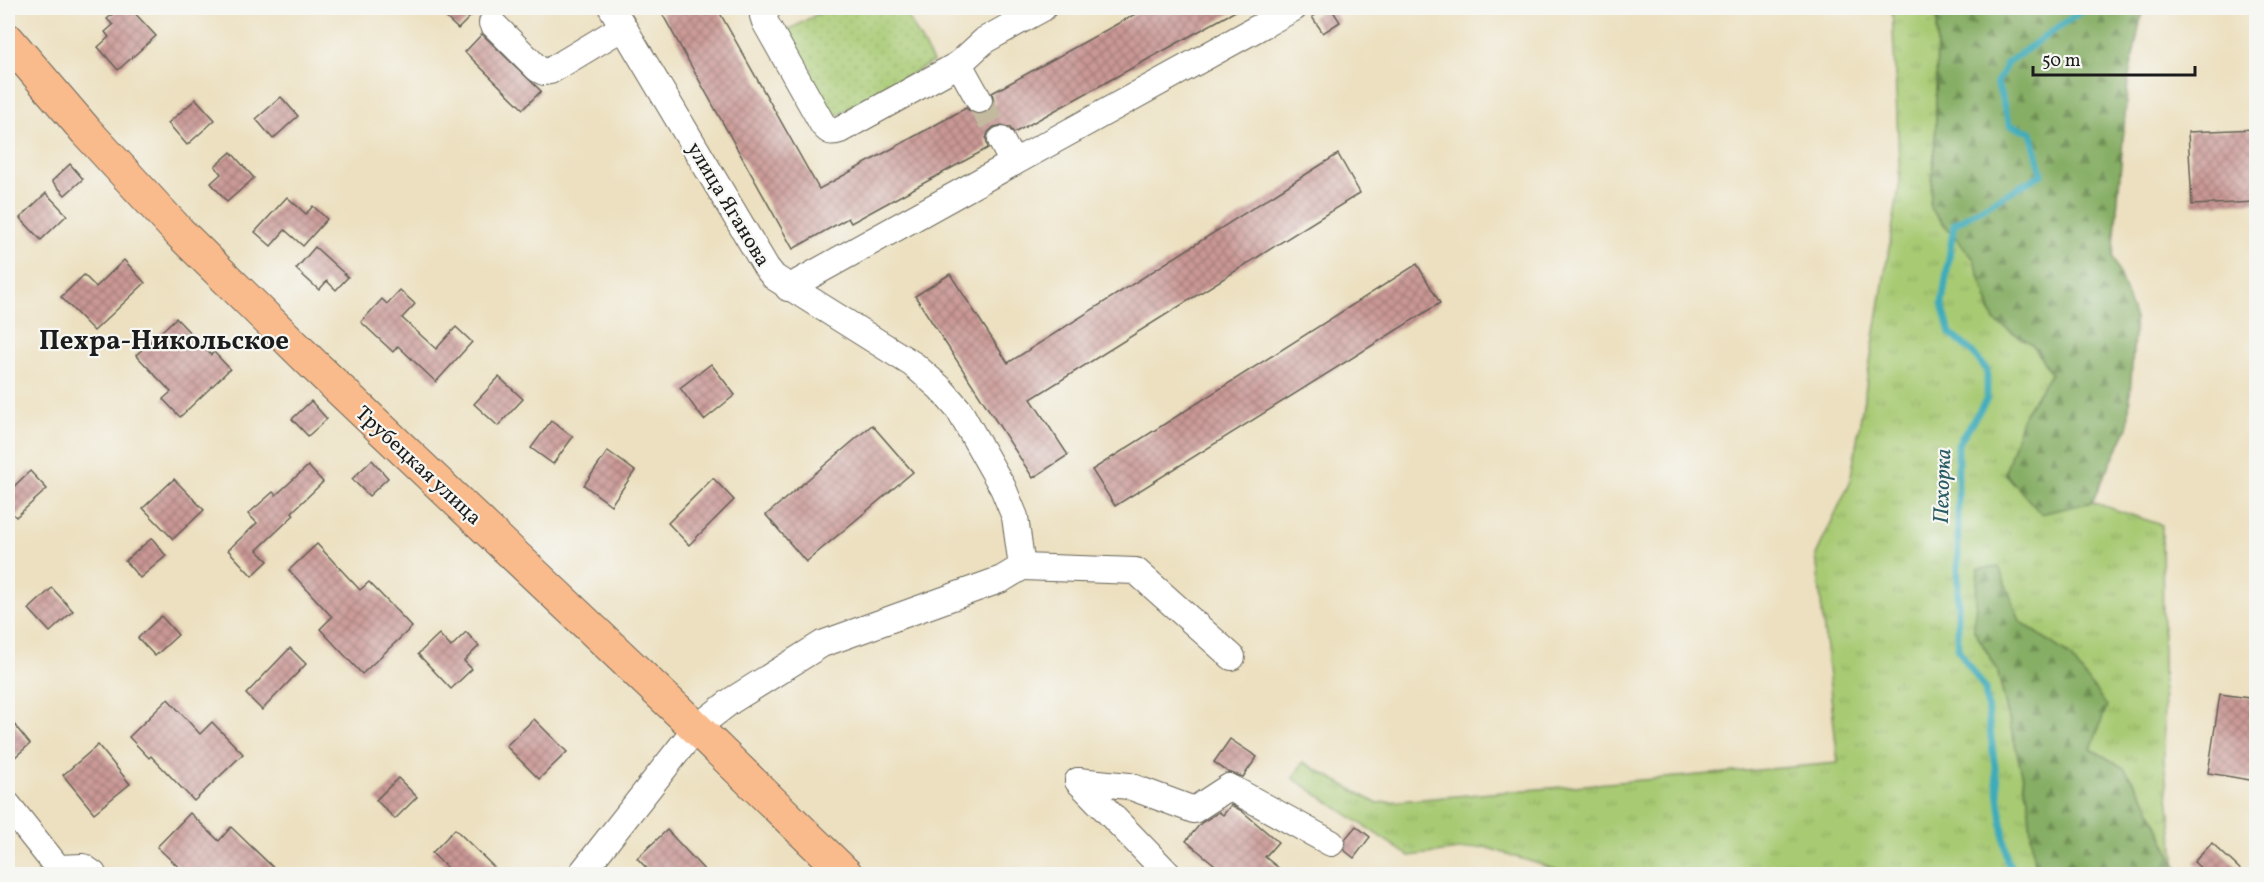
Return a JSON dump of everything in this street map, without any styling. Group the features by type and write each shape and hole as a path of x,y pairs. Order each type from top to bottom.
{"main road":[{"name":"Трубецкая улица","path":"8,40 86,130 188,240 315,366 696,728 846,874"}],"street":[{"path":"768,8 763,16 765,22 823,125 828,131 833,132 959,64 985,40 1043,8"},
{"path":"789,288 1294,8"},
{"path":"492,23 538,69 544,72 550,71 618,17"},
{"name":"улица Яганова","path":"618,17 774,277 914,365 940,388 959,410 1003,488 1015,517 1022,567"},
{"path":"959,64 979,100"},
{"path":"1001,140 1013,163"},
{"path":"581,874 696,728 731,701 822,644 1002,579 1022,567 1136,571 1232,657"},
{"path":"1168,874 1078,781 1128,786 1194,810 1229,787 1331,843"},
{"path":"8,805 58,868 82,867 93,874"}],"green space":[{"path":"828,8 903,8 933,62 831,119 783,33"},
{"path":"1892,8 1937,8 1936,127 1930,208 1974,259 1994,321 2032,344 2051,373 2023,416 2041,513 2092,502 2162,525 2164,761 2176,867 2147,802 2124,768 2091,749 2069,655 2020,621 1974,630 1997,669 2028,798 2034,866 2019,874 1570,874 1485,847 1409,856 1293,778 1303,762 1376,803 1838,763 1816,555 1850,482 1900,182"},
{"path":"1937,8 2143,8 2128,81 2113,257 2135,319 2128,427 2092,502 2041,514 2005,473 2023,416 2051,373 2032,344 1994,321 1974,259 1930,208 1936,127"},
{"path":"1999,567 2020,621 2069,655 2107,706 2091,749 2124,768 2147,802 2176,867 2184,874 2019,874 2034,866 2028,798 1997,669 1974,630 1978,569"}],"building":[{"path":"120,8 130,8 156,36 118,70 98,47 109,37 105,32 113,25 107,19"},
{"path":"436,8 479,8 458,29"},
{"path":"659,8 717,8 819,189 966,108 978,115 987,113 994,101 992,93 1146,8 1241,8 1014,133 1010,128 1002,125 994,127 988,132 986,139 988,148 851,223 848,218 793,249"},
{"path":"1331,8 1340,22 1323,33 1312,17"},
{"path":"482,34 541,91 523,109 465,52"},
{"path":"281,97 298,116 273,139 256,119"},
{"path":"196,99 215,120 187,145 168,123"},
{"path":"2256,129 2256,202 2192,205 2188,132"},
{"path":"231,152 254,178 227,202 211,183 221,174 215,166"},
{"path":"1338,154 1360,193 1031,399 1068,455 1033,478 915,296 950,274 1008,363"},
{"path":"70,164 83,179 65,195 52,181"},
{"path":"46,193 67,215 41,240 20,218"},
{"path":"287,197 306,214 313,206 327,219 303,246 285,230 271,246 255,232"},
{"path":"315,247 348,277 336,290 327,281 319,290 296,269"},
{"path":"124,260 145,283 94,331 61,297 84,275 96,287"},
{"path":"1417,264 1440,303 1115,506 1092,470"},
{"path":"400,290 415,304 402,318 436,349 456,327 472,342 436,382 398,346 393,352 361,322 382,299 387,304"},
{"path":"176,318 211,355 214,352 230,369 180,417 163,399 171,392 136,355"},
{"path":"711,364 735,395 704,420 680,388"},
{"path":"499,377 523,399 498,426 474,404"},
{"path":"311,401 327,419 308,436 292,419"},
{"path":"551,421 573,437 553,464 531,448"},
{"path":"872,425 913,472 806,562 766,515"},
{"path":"608,451 635,471 611,505 584,485"},
{"path":"372,460 388,478 369,496 352,479"},
{"path":"308,466 323,482 292,512 294,515 257,550 268,561 252,576 228,550 257,523 248,514 273,492 276,495"},
{"path":"30,471 47,489 16,517 8,509 8,492"},
{"path":"713,478 734,500 689,545 668,523"},
{"path":"174,479 204,510 173,539 143,508"},
{"path":"152,538 166,556 140,578 125,561"},
{"path":"317,544 360,590 369,582 412,627 362,674 320,629 332,617 289,570"},
{"path":"52,588 73,611 50,632 29,609"},
{"path":"161,616 178,635 155,656 138,638"},
{"path":"466,632 479,646 464,661 472,669 451,689 418,654 439,634 451,647"},
{"path":"290,648 306,664 262,710 246,694"},
{"path":"2220,694 2256,699 2256,781 2208,773"},
{"path":"168,699 200,734 212,722 243,754 194,801 151,756 149,758 129,737"},
{"path":"8,717 30,744 8,763"},
{"path":"534,719 567,752 539,779 506,746"},
{"path":"1230,739 1257,757 1243,777 1228,772 1214,762"},
{"path":"98,745 130,784 94,813 63,775"},
{"path":"398,778 417,797 395,819 376,800"},
{"path":"1231,805 1242,811 1278,842 1265,857 1286,874 1226,874 1186,841 1201,823 1219,812 1223,815"},
{"path":"190,813 219,841 231,827 280,874 186,874 157,847"},
{"path":"1356,826 1370,837 1354,858 1344,850 1345,839"},
{"path":"455,829 501,874 453,874 432,853"},
{"path":"667,830 708,874 652,874 637,858"},
{"path":"2212,843 2245,874 2207,874 2194,862"}],"waterway":[{"name":"Пехорка","path":"2016,874 2007,861 1985,689 1958,649 1958,444 1987,399 1987,370 1972,352 1950,333 1942,304 1954,224 2042,174 2031,132 2010,125 1997,83 2007,63 2086,8"}],"tunnel":[{"path":"979,100 1001,140"}],"district":[{"name":"Пехра-Никольское","path":"164,340"}]}
